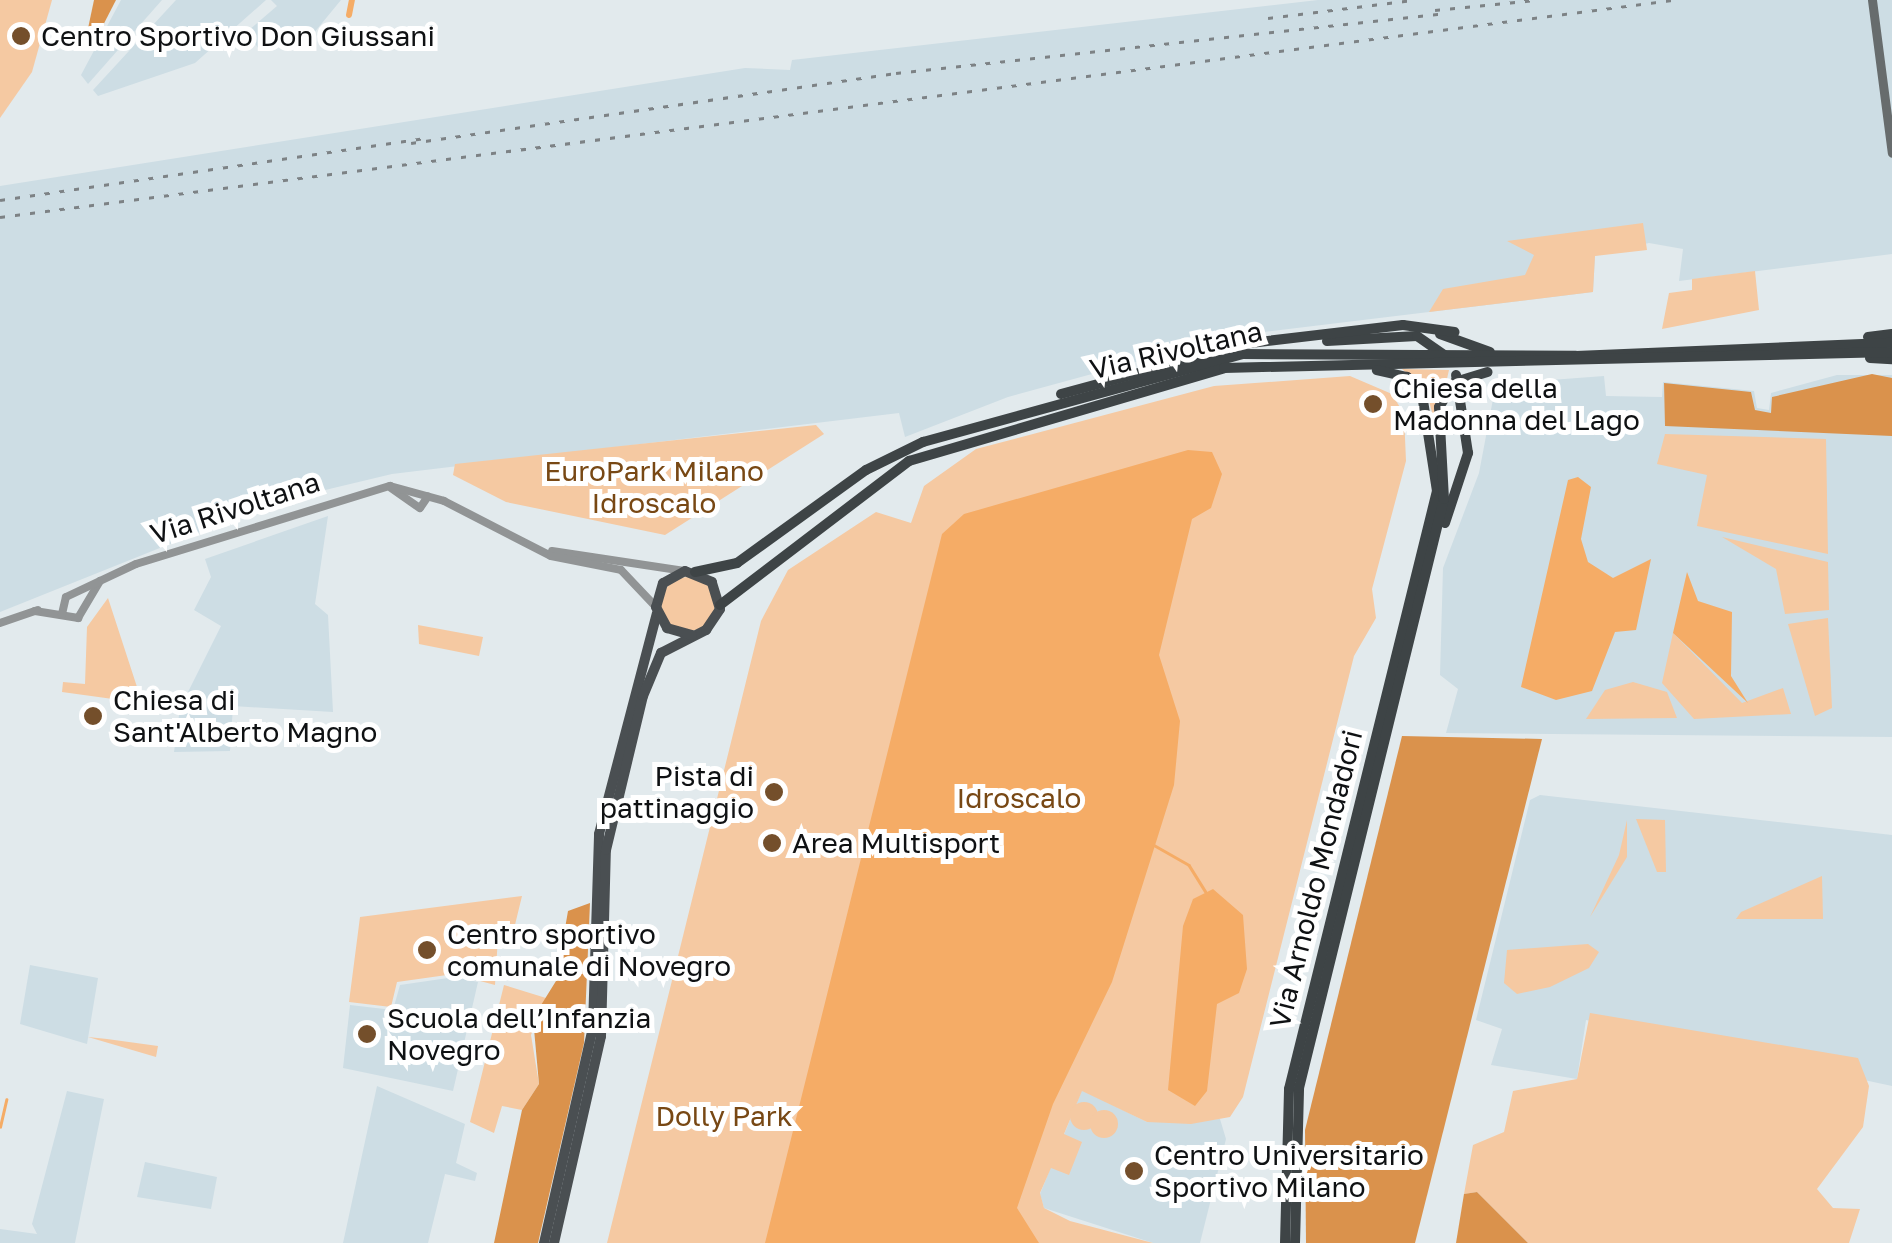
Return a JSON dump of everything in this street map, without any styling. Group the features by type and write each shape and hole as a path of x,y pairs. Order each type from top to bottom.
{"highway":[{"path":"900,451 1090,385 1282,340 1426,328 1455,332"},
{"path":"1426,328 1485,352 1564,356"},
{"path":"1774,346 1892,334"},
{"path":"1282,340 1432,340 1454,366 1467,438 1429,560"},
{"name":"Via Rivoltana","path":"690,572 737,564 900,451 1252,352 1564,356 1892,343"},
{"name":"Via Rivoltana","path":"720,604 909,460 1141,389 1289,360 1658,360 1892,352"},
{"path":"1784,354 1892,360"},
{"path":"1429,560 1446,483 1438,411 1451,385 1482,372 1658,360"},
{"name":"Via Arnoldo Mondadori","path":"1141,389 1293,365 1403,375 1422,394 1438,462 1428,530 1289,1088 1285,1243"},
{"name":"Via Arnoldo Mondadori","path":"1295,1243 1302,1073 1429,560"}],"main road":[{"path":"1872,0 1892,154"},
{"path":"544,1243 593,1027 599,834 663,583 690,572 714,585 720,604"},
{"name":"Via Rivoltana","path":"656,610 672,631 692,636 712,626 720,604"},
{"path":"554,1243 601,1036 614,812 651,669 692,636"}],"street":[{"name":"Via Rivoltana","path":"382,487 418,507 426,498"},
{"name":"Via Rivoltana","path":"0,623 104,578 382,487 450,505 528,547 621,570 656,610"},
{"name":"Via Rivoltana","path":"528,547 690,572"},
{"path":"85,608 67,597 62,614 75,619 85,608 104,578"},
{"name":"Via Rivoltana","path":"35,611 62,614"}],"shaded area":[{"path":"94,0 116,0 95,41 86,38"},
{"path":"121,0 162,0 88,84 81,75"},
{"path":"176,0 266,0 195,63 98,96 93,90"},
{"path":"271,0 341,0 313,34 259,50 248,31 277,6"},
{"path":"1318,0 1892,0 1892,254 1679,281 1683,249 1649,243 1595,256 1593,292 1231,336 1008,397 905,437 899,413 392,474 275,502 0,612 0,186 745,68 790,70 792,60"},
{"path":"1872,374 1892,378 1892,436 1665,426 1664,383 1751,392 1755,410 1771,413 1772,397"},
{"path":"1837,375 1892,375 1892,737 1446,733 1458,689 1440,675 1443,568 1479,473 1493,399 1523,382 1604,376 1606,396 1662,397 1663,382 1754,391 1757,408 1769,410 1771,393"},
{"name":"Idroscalo","path":"1188,450 1212,452 1222,474 1211,508 1192,519 1159,655 1180,721 1174,785 1112,982 1053,1104 1017,1208 1039,1243 765,1243 942,534 964,514"},
{"path":"1578,477 1591,487 1581,539 1588,562 1613,578 1651,559 1636,630 1615,632 1592,691 1556,700 1521,687 1568,480"},
{"path":"328,516 315,604 328,615 333,712 233,706 230,751 174,752 180,708 221,626 194,610 211,577 205,559"},
{"path":"1687,572 1698,601 1732,612 1731,676 1748,703 1673,633"},
{"path":"1402,736 1542,739 1415,1243 1306,1243 1305,1130"},
{"path":"1540,795 1892,835 1892,1086 1586,1020 1577,1079 1491,1065 1502,1029 1476,1020 1530,800"},
{"path":"1213,889 1243,915 1247,969 1239,993 1217,1004 1207,1091 1195,1106 1168,1090 1183,926 1193,899"},
{"path":"590,903 584,1043 538,1243 494,1243 522,1110 539,1084 533,1018 556,981 568,911"},
{"path":"30,965 98,978 87,1044 20,1024"},
{"path":"455,977 478,982 453,1091 343,1068 350,1005 393,1010 400,985"},
{"path":"377,1086 465,1124 456,1163 477,1173 475,1181 445,1174 428,1243 343,1243"},
{"name":"Centro Universitario Sportivo Milano","path":"1082,1090 1147,1122 1220,1119 1226,1139 1200,1243 1153,1243 1044,1208 1040,1194"},
{"path":"67,1091 104,1099 75,1243 0,1243 0,1229 37,1234 32,1224"},
{"path":"145,1162 217,1177 211,1209 137,1197"},
{"path":"1477,1192 1528,1243 1456,1243 1464,1194"}],"green space":[{"name":"Centro Sportivo Don Giussani","path":"0,0 52,0 32,72 0,118"},
{"path":"1643,223 1647,250 1595,256 1593,292 1429,312 1443,289 1525,275 1534,255 1507,241"},
{"path":"1755,271 1759,310 1662,329 1669,293 1692,290 1692,279"},
{"path":"1402,369 1449,370 1436,427 1426,390"},
{"name":"Idroscalo","path":"1350,376 1392,394 1404,414 1406,461 1372,589 1376,618 1354,656 1243,1097 1230,1117 1191,1124 1147,1122 1082,1091 1064,1134 1082,1142 1069,1175 1051,1168 1040,1193 1044,1208 1070,1221 1153,1243 607,1243 761,621 788,570 876,512 911,523 924,486 976,449 1214,386"},
{"name":"EuroPark Milano Idroscalo","path":"816,425 824,434 665,535 506,502 453,475 455,464"},
{"path":"1665,434 1826,439 1828,554 1697,526 1707,475 1657,464"},
{"path":"1722,537 1828,562 1829,610 1785,614 1776,569"},
{"path":"688,577 707,585 715,604 707,623 688,631 669,623 661,604 669,585"},
{"path":"108,598 142,703 62,692 63,682 85,684 87,627"},
{"path":"1828,618 1832,708 1815,716 1788,624"},
{"path":"418,625 483,637 479,656 419,644"},
{"path":"1673,633 1742,703 1783,688 1791,714 1694,719 1662,683"},
{"path":"1633,682 1667,692 1677,718 1586,719 1605,690"},
{"path":"1636,819 1665,820 1666,872 1657,872"},
{"path":"1627,820 1627,857 1590,917 1619,855"},
{"path":"1822,876 1823,919 1736,919 1741,912"},
{"name":"Centro sportivo comunale di Novegro","path":"522,896 513,933 498,937 495,985 454,974 397,982 391,1007 349,1002 360,917"},
{"path":"1588,944 1599,952 1589,968 1550,987 1517,994 1504,983 1507,950"},
{"path":"504,985 546,998 531,1035 539,1084 522,1110 502,1106 494,1133 470,1122"},
{"path":"1590,1013 1858,1058 1869,1086 1863,1127 1817,1189 1833,1208 1860,1209 1849,1243 1528,1243 1477,1192 1464,1194 1473,1145 1504,1132 1513,1091 1577,1079"},
{"path":"88,1037 158,1046 156,1057"},
{"path":"1084,1102 1094,1106 1098,1116 1094,1126 1084,1130 1074,1126 1070,1116 1074,1106"},
{"path":"1104,1110 1114,1114 1118,1124 1114,1134 1104,1138 1094,1134 1090,1124 1094,1114"}],"waterway":[{"path":"349,15 352,0"},
{"path":"1154,845 1189,865 1205,891"},
{"path":"0,1127 6,1100"}],"railway":[{"path":"1268,18 1413,0"},
{"path":"1435,10 1535,0"},
{"path":"0,217 1674,0"},
{"path":"411,143 896,73 1447,13"},
{"path":"0,200 423,138"}],"place":[{"name":"Centro Sportivo Don Giussani","path":"21,36"},
{"name":"Chiesa della Madonna del Lago","path":"1373,404"},
{"name":"Chiesa di Sant'Alberto Magno","path":"93,716"},
{"name":"Pista di pattinaggio","path":"774,792"},
{"name":"Area Multisport","path":"772,843"},
{"name":"Centro sportivo comunale di Novegro","path":"427,950"},
{"name":"Scuola dell’Infanzia Novegro","path":"367,1034"},
{"name":"Centro Universitario Sportivo Milano","path":"1134,1171"}],"park label":[{"name":"Dolly Park","path":"724,1116"}]}
